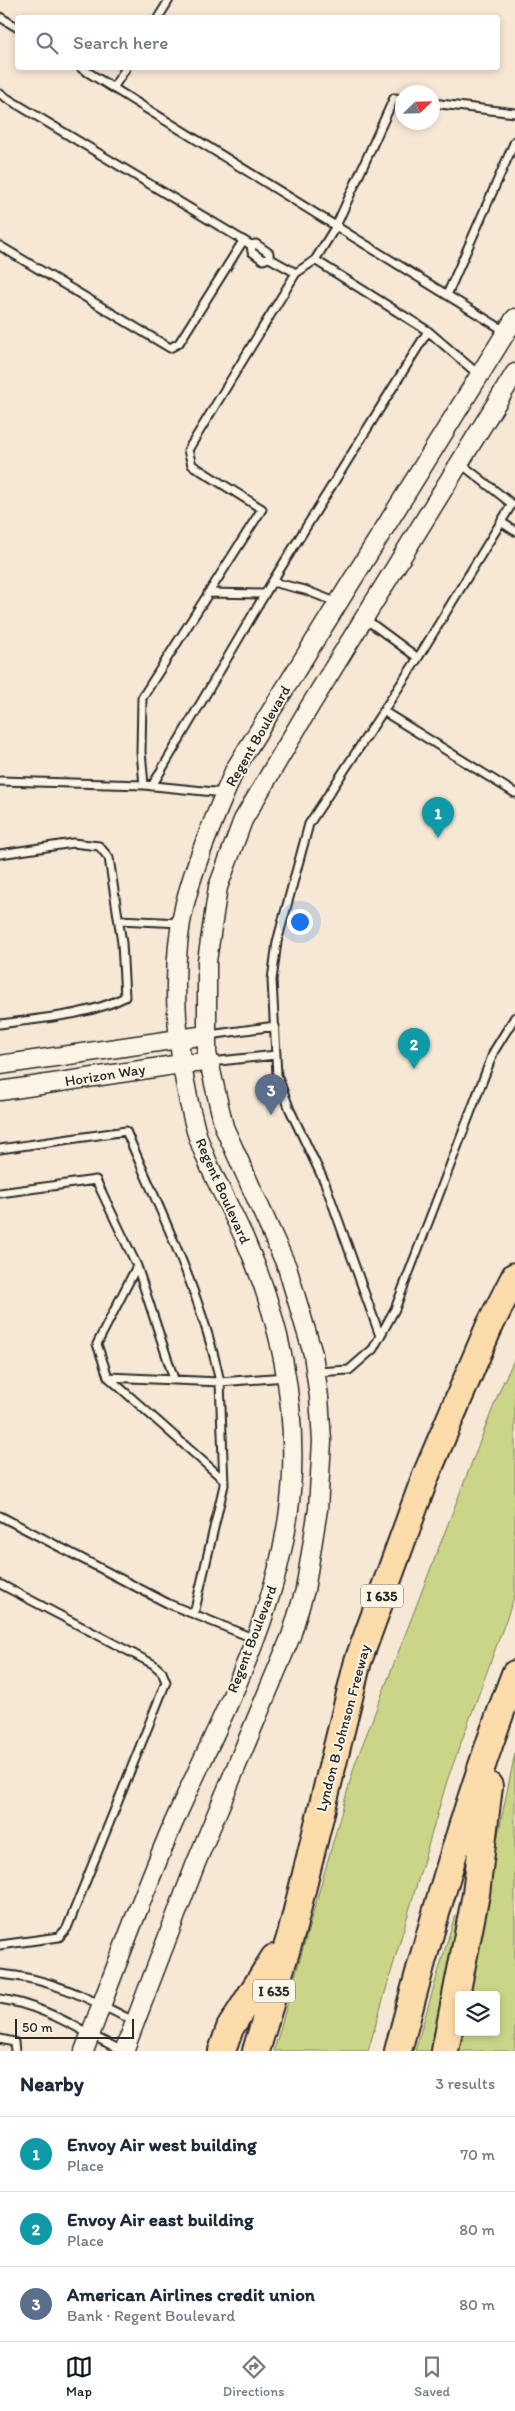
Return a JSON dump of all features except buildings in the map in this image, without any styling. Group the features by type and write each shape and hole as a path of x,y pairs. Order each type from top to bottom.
{"highway":[{"name":"Lyndon B Johnson Freeway","path":"256,2051 292,1931 358,1661 426,1475 489,1327 515,1276"},
{"path":"398,2051 439,1903 497,1721 515,1674"},
{"path":"445,2051 476,1894 497,1721"},
{"path":"222,2051 230,2028 292,1931"}],"street":[{"name":"Regent Boulevard","path":"87,2043 156,1864 271,1599 286,1534 290,1506 293,1426 287,1377 266,1294 247,1243 215,1178 197,1132 181,1064 178,972 185,905 203,845 225,793 246,751 339,604 510,325"},
{"name":"Regent Boulevard","path":"123,2051 136,2022 196,1863 291,1636 305,1590 318,1510 322,1441 315,1372 305,1325 287,1267 271,1227 224,1126 210,1062 206,1036 207,961 218,887 243,820 364,618 515,373"},
{"name":"Horizon Way","path":"0,1065 206,1036"},
{"name":"Horizon Way","path":"0,1092 181,1064 210,1062"}],"lane":[{"path":"160,15 169,0"},
{"path":"0,17 15,26"},
{"path":"84,70 446,295 510,325"},
{"path":"113,88 125,70"},
{"path":"0,94 251,246 256,244 269,253 269,258 296,273"},
{"path":"148,786 141,752 142,698 262,509 192,465 188,450 296,273 315,260 336,226 395,98"},
{"path":"440,104 515,113"},
{"path":"446,295 515,140"},
{"path":"0,246 170,348 179,343 243,241"},
{"path":"315,260 428,330 480,376"},
{"path":"148,786 428,330"},
{"path":"380,1336 324,1183 290,1110 277,1075 272,980 277,942 309,824 418,658 512,504 459,462"},
{"path":"501,522 515,531"},
{"path":"272,582 305,590 339,604"},
{"path":"208,593 265,594"},
{"path":"364,618 418,658"},
{"path":"383,711 515,793"},
{"path":"0,781 148,786 225,793"},
{"path":"0,854 73,844 98,846 109,858 119,920 125,997 110,1004 64,1015 0,1024"},
{"path":"119,920 182,923"},
{"path":"315,1372 349,1370 373,1349 395,1309 464,1134 494,1051 515,1017"},
{"path":"206,1036 275,1026"},
{"path":"210,1062 276,1055"},
{"path":"0,1150 126,1131 175,1246 208,1335 220,1382 224,1480 194,1614"},
{"path":"0,1193 96,1180 137,1266 174,1379"},
{"path":"137,1266 97,1344 108,1377 224,1480"},
{"path":"108,1377 220,1382 287,1377"},
{"path":"0,1516 168,1604 255,1639"},
{"path":"0,1584 152,1664 162,1672 166,1682 67,1928 59,1937 0,1944"},
{"path":"0,1974 32,1977 64,1988 136,2022"},
{"path":"0,1999 26,2005 53,2016 87,2043 123,2051"},
{"path":"0,2039 14,2042 15,2051"}],"green space":[{"path":"515,1358 515,1595 447,1781 368,2051 274,2051 355,1764 501,1387"},
{"path":"515,1753 515,2051 454,2051 458,2036 500,2036 500,1991 466,1991"},
{"path":"455,1915 460,1916 435,2051 415,2051"}],"place":[{"name":"Envoy Air west building","path":"438,838"},
{"name":"Envoy Air east building","path":"414,1069"},
{"name":"American Airlines credit union","path":"271,1115"}]}
